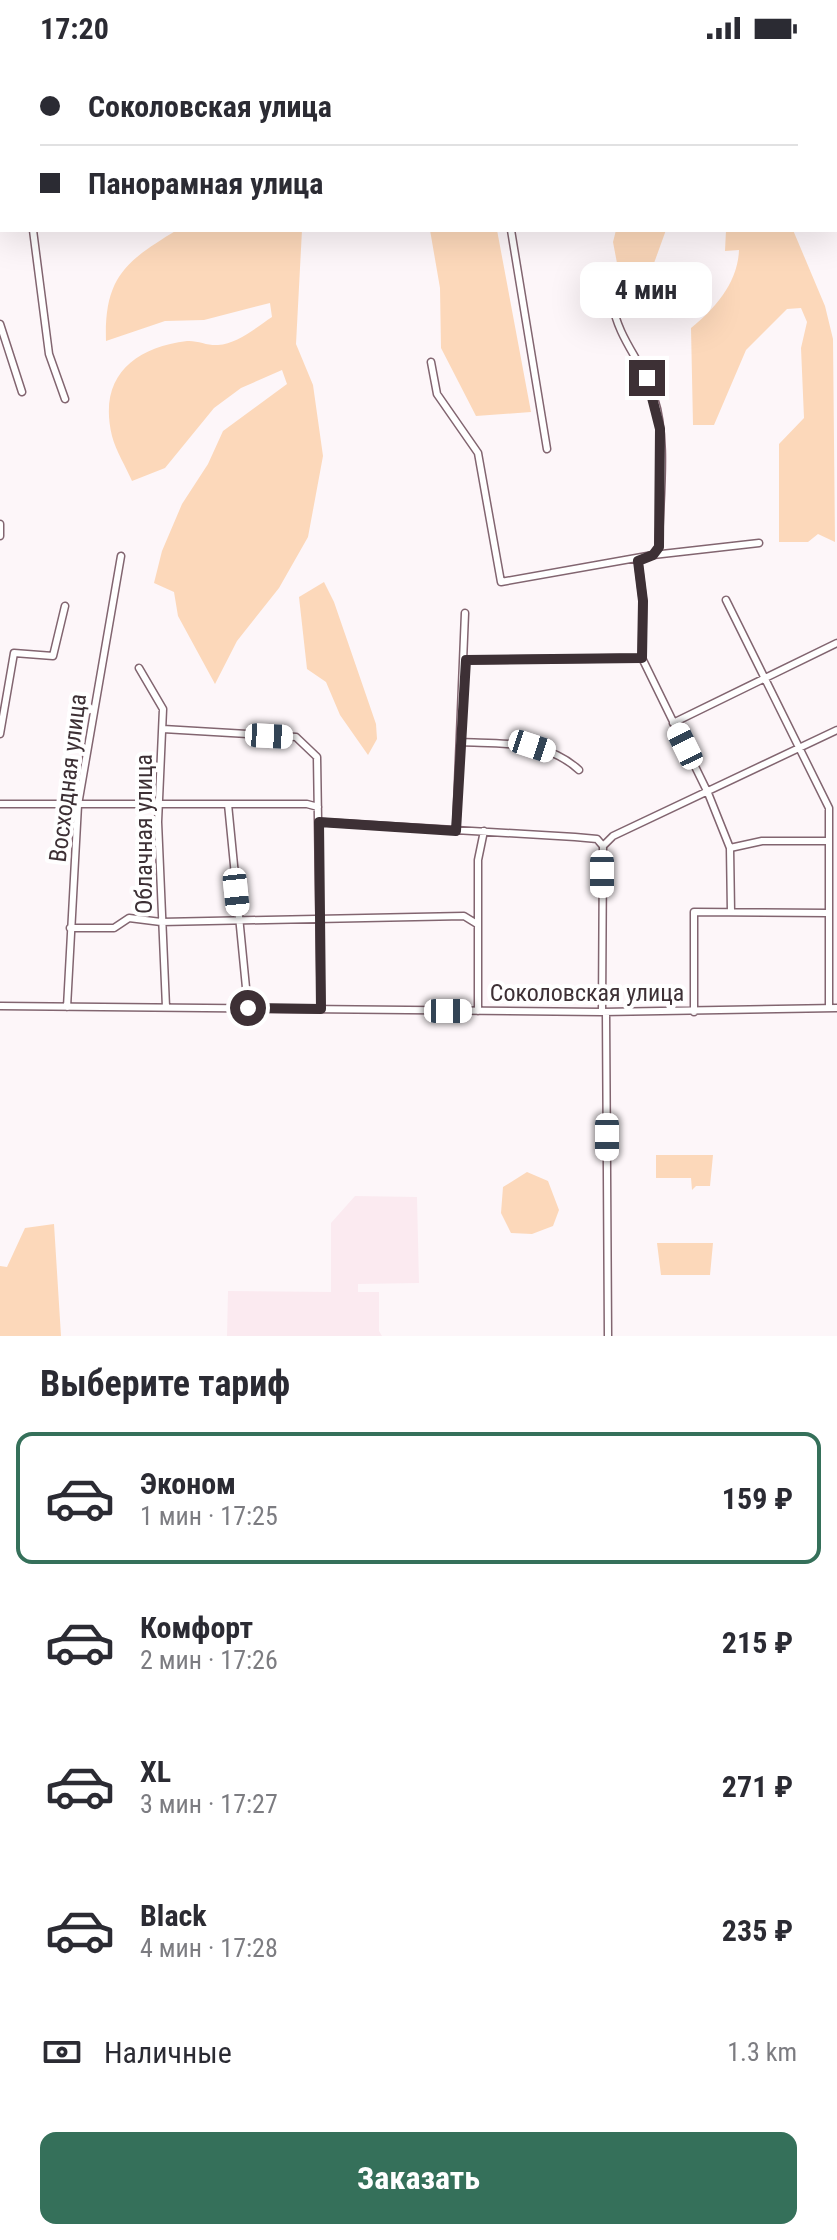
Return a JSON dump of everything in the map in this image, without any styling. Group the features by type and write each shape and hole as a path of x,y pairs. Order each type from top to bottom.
{"street":[{"path":"33,232 49,354 65,399"},
{"path":"511,232 547,449"},
{"path":"612,302 616,327 647,378 658,413 659,547 653,555"},
{"path":"0,324 22,392"},
{"path":"0,341 11,353"},
{"path":"431,362 437,394 478,453 501,582 638,561 653,555 759,543"},
{"path":"0,524 0,536"},
{"name":"Восходная улица","path":"67,1007 78,805 121,556"},
{"path":"638,561 643,601 642,658 708,793 730,848 731,912"},
{"path":"726,600 799,748 808,759 833,808 828,841 829,1008"},
{"path":"0,734 14,653 53,656 65,606"},
{"path":"456,831 466,660 465,613"},
{"path":"673,723 837,643"},
{"path":"466,660 642,658"},
{"name":"Облачная улица","path":"139,668 163,709 161,922 166,1007"},
{"path":"163,729 296,737 317,757 321,1009"},
{"path":"603,846 613,836 837,730"},
{"path":"461,742 532,746 561,755 579,770"},
{"path":"0,804 318,807"},
{"path":"228,804 248,1008"},
{"path":"319,822 597,839 603,846 608,1336"},
{"path":"478,1011 478,860 484,831"},
{"path":"730,848 762,841 828,841"},
{"path":"829,894 837,890"},
{"path":"694,1012 694,912 828,913"},
{"path":"70,928 114,928 129,918 161,922 464,916 477,924"},
{"name":"Соколовская улица","path":"0,1006 604,1012 837,1008"}],"shaded area":[{"path":"174,232 302,232 296,344 313,385 323,456 308,537 279,588 237,641 215,684 178,616 174,592 154,583 162,551 182,504 208,464 223,431 287,384 282,370 241,388 214,408 165,468 132,481 114,442 109,416 115,382 124,369 135,359 167,345 187,341 214,345 232,342 272,317 270,303 204,320 165,321 106,341 106,319 114,286 144,251"},
{"path":"430,232 497,232 531,412 476,416 441,348 440,288"},
{"path":"616,232 665,232 641,299 624,300 613,242"},
{"path":"726,232 794,232 825,306 833,339 835,542 818,534 808,542 779,542 779,444 804,418 801,348 807,322 801,308 787,309 746,350 714,425 693,425 691,328 730,284 739,250 725,251"},
{"path":"324,582 334,602 376,724 377,739 368,755 340,715 326,682 307,669 299,597"},
{"path":"656,1155 713,1155 710,1186 696,1186 692,1190 691,1178 656,1178"},
{"path":"527,1172 548,1181 559,1210 553,1226 532,1234 511,1233 501,1213 503,1187"},
{"path":"355,1196 417,1197 419,1283 358,1284 358,1292 379,1292 379,1331 382,1336 227,1336 228,1291 331,1292 331,1223"},
{"path":"54,1224 61,1336 0,1336 0,1266 7,1267 25,1228"},
{"path":"657,1243 713,1243 710,1275 661,1275"}],"route":[{"path":"248,1008 321,1009 319,822 456,831 460,721 466,660 642,658 643,601 638,561 653,555 659,547 660,429 655,398 647,378"}]}
